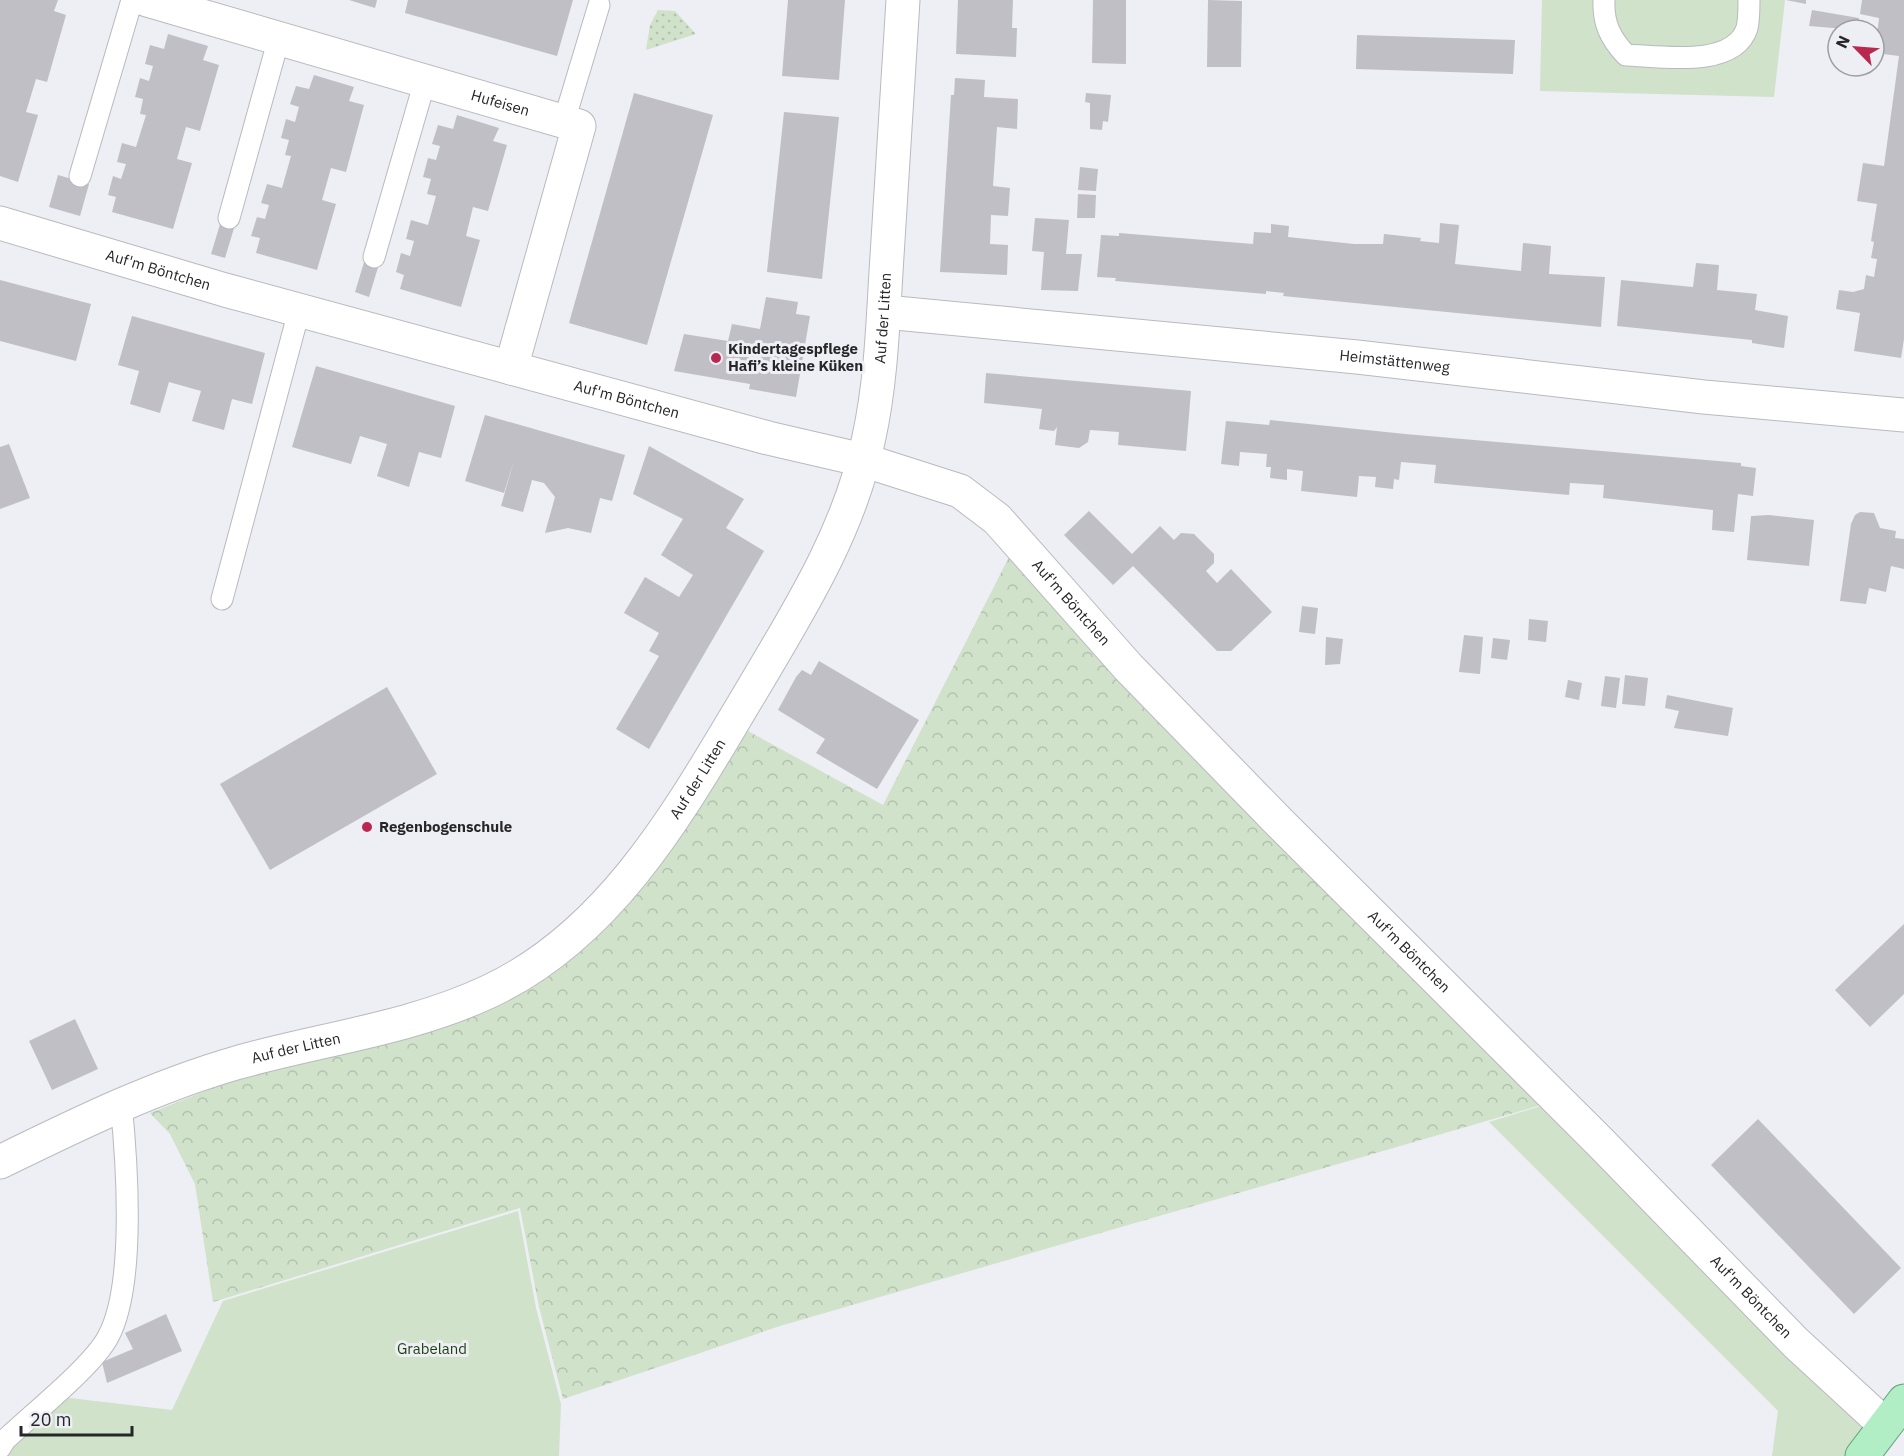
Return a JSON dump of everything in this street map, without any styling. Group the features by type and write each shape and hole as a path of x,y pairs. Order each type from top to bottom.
{"main road":[{"path":"1862,1456 1894,1412"}],"street":[{"name":"Hufeisen","path":"147,0 180,5 279,38 564,121"},
{"name":"Auf der Litten","path":"0,1162 122,1103 239,1062 370,1032 490,991 545,959 581,929 657,844 816,582 848,510 863,460 876,399 885,312 903,0"},
{"path":"512,368 579,126 564,121"},
{"name":"Auf'm Böntchen","path":"0,223 299,310 768,438 863,460 960,491 997,519 1129,668 1279,822 1599,1141 1796,1343 1894,1412"},
{"name":"Heimstättenweg","path":"885,312 1346,356 1704,397 1904,415"}],"lane":[{"path":"80,176 132,0"},
{"path":"1604,0 1603,19 1614,42 1626,55 1712,57 1728,51 1746,30 1749,0"},
{"path":"564,121 599,5"},
{"path":"229,218 279,38"},
{"path":"374,257 425,81"},
{"path":"222,598 299,310"},
{"path":"0,1448 5,1440 90,1360 108,1339 118,1313 126,1219 127,1161 122,1103"}],"green space":[{"path":"1542,0 1785,0 1774,97 1540,91"},
{"path":"658,10 675,11 696,34 646,50 650,25"},
{"path":"1009,557 1555,1101 780,1326 563,1399 539,1307 520,1208 213,1302 195,1184 170,1134 150,1113 595,936 737,725 883,805"},
{"path":"1557,1101 1880,1424 1859,1456 1772,1456 1778,1411 1489,1122"},
{"name":"Grabeland","path":"518,1211 536,1308 561,1404 559,1456 0,1456 44,1395 172,1410 223,1301"}],"building":[{"path":"0,0 58,0 54,11 66,15 47,82 36,79 26,112 38,115 18,182 0,176"},
{"path":"349,0 377,0 375,8"},
{"path":"408,0 573,0 557,56 405,13"},
{"path":"788,0 845,0 839,80 782,76"},
{"path":"958,0 1013,0 1012,28 1017,28 1016,57 956,54"},
{"path":"1093,0 1126,0 1126,64 1092,63"},
{"path":"1208,0 1242,1 1241,67 1207,67"},
{"path":"1786,0 1806,0 1806,4"},
{"path":"1862,0 1904,0 1904,339 1901,358 1854,351 1860,313 1836,309 1839,290 1853,292 1864,289 1866,275 1874,277 1877,259 1871,258 1874,242 1871,241 1877,204 1857,201 1863,163 1884,166 1899,56 1886,54 1886,18 1860,14"},
{"path":"1812,10 1859,18 1826,18 1826,27 1809,26"},
{"path":"168,34 208,46 203,60 219,65 200,131 186,127 177,159 192,163 173,229 112,212 116,197 108,195 113,176 121,179 126,164 117,162 122,143 136,147 146,115 140,114 143,99 135,97 140,78 149,81 153,66 145,64 150,45 164,49"},
{"path":"1357,35 1515,40 1513,74 1356,69"},
{"path":"314,75 354,87 349,101 364,105 346,172 331,168 322,200 336,204 317,270 256,253 260,238 251,236 257,217 265,219 269,205 261,203 267,184 282,188 291,156 285,155 289,140 281,138 286,119 295,122 299,107 290,104 296,86 309,89"},
{"path":"955,78 985,80 984,97 1018,99 1017,129 997,127 993,186 1010,188 1008,216 991,215 990,244 1008,245 1007,275 940,272 951,95 954,95"},
{"path":"634,93 713,115 647,345 569,323"},
{"path":"1086,93 1111,95 1108,122 1103,121 1102,130 1090,129 1090,103 1085,102"},
{"path":"784,112 839,117 822,279 767,272"},
{"path":"457,115 499,128 493,141 507,145 488,211 473,207 466,236 480,240 461,307 400,289 404,275 396,272 401,253 410,256 414,241 406,239 411,220 428,225 436,196 427,194 431,179 423,177 428,158 436,160 440,146 432,144 438,125 453,129"},
{"path":"1080,167 1098,169 1096,191 1078,190"},
{"path":"58,175 89,184 80,216 49,207"},
{"path":"1078,194 1096,195 1095,218 1077,218"},
{"path":"1035,218 1069,220 1066,254 1082,254 1078,291 1041,290 1044,252 1032,251"},
{"path":"221,221 235,225 225,258 211,254"},
{"path":"1440,223 1459,225 1455,264 1521,271 1523,243 1551,246 1549,274 1605,277 1601,327 1283,296 1284,293 1266,291 1266,294 1115,281 1116,278 1097,277 1101,235 1119,236 1119,233 1253,244 1254,232 1271,233 1271,224 1289,226 1288,237 1354,244 1383,244 1384,234 1421,238 1420,241 1439,243"},
{"path":"365,259 379,264 369,297 355,292"},
{"path":"1696,263 1719,265 1717,290 1757,294 1755,310 1788,316 1784,348 1752,343 1752,340 1617,326 1621,280 1693,287"},
{"path":"0,280 91,304 76,361 0,341"},
{"path":"766,297 798,302 796,314 810,316 796,397 749,389 750,384 674,371 684,334 728,341 732,324 760,329"},
{"path":"132,316 265,353 252,404 232,399 224,430 192,421 201,391 169,382 160,413 130,404 139,371 118,365"},
{"path":"316,366 455,406 441,458 419,452 409,487 377,476 387,444 360,436 351,464 292,447"},
{"path":"986,373 1191,391 1186,451 1118,445 1119,432 1090,430 1088,442 1079,448 1055,445 1057,427 1054,431 1039,429 1042,409 984,403"},
{"path":"485,415 625,455 612,501 600,498 591,533 568,528 545,533 555,497 544,483 532,480 523,512 501,506 514,460 504,493 465,481"},
{"path":"1270,420 1741,463 1741,466 1756,468 1753,496 1738,494 1734,532 1712,530 1713,510 1603,498 1604,485 1570,483 1569,495 1434,483 1436,465 1401,462 1399,480 1394,479 1393,489 1375,487 1376,477 1359,476 1357,497 1301,491 1303,471 1287,469 1287,480 1270,478 1271,467 1266,467 1267,454 1240,452 1239,466 1221,464 1226,421 1269,425"},
{"path":"9,444 30,498 0,509 0,447"},
{"path":"649,446 744,499 726,528 764,551 649,749 616,729 659,656 649,651 659,633 624,613 645,577 679,597 693,575 661,555 683,519 633,494"},
{"path":"1089,511 1132,554 1160,526 1174,540 1181,533 1194,534 1214,554 1214,563 1206,571 1217,583 1231,569 1272,612 1231,651 1217,651 1133,566 1113,585 1064,535"},
{"path":"1860,512 1874,513 1880,528 1896,531 1895,538 1904,539 1904,569 1891,566 1886,592 1869,588 1866,604 1840,601 1851,524 1855,515"},
{"path":"1769,515 1814,520 1809,566 1747,560 1751,516"},
{"path":"1302,606 1318,608 1315,634 1299,632"},
{"path":"1529,619 1548,621 1546,642 1528,640"},
{"path":"1464,635 1483,637 1480,674 1459,672"},
{"path":"1326,637 1343,639 1340,664 1325,665"},
{"path":"1493,638 1510,640 1507,660 1491,658"},
{"path":"819,661 919,720 877,789 816,753 825,739 778,710 796,677 802,670 811,675"},
{"path":"1625,675 1648,678 1645,706 1622,704"},
{"path":"1605,676 1620,678 1616,708 1601,706"},
{"path":"1568,680 1582,683 1579,700 1565,697"},
{"name":"Regenbogenschule","path":"387,687 437,774 270,870 220,784"},
{"path":"1667,695 1733,708 1728,736 1674,728 1679,711 1665,708"},
{"path":"1904,924 1904,994 1870,1027 1835,990"},
{"path":"75,1019 98,1069 52,1090 29,1041"},
{"path":"1758,1119 1901,1268 1854,1314 1711,1165"},
{"path":"166,1314 182,1351 107,1383 102,1362 133,1349 125,1333"}],"place":[{"name":"Kindertagespflege Hafi’s kleine Küken","path":"716,358"},
{"name":"Regenbogenschule","path":"367,827"}]}
